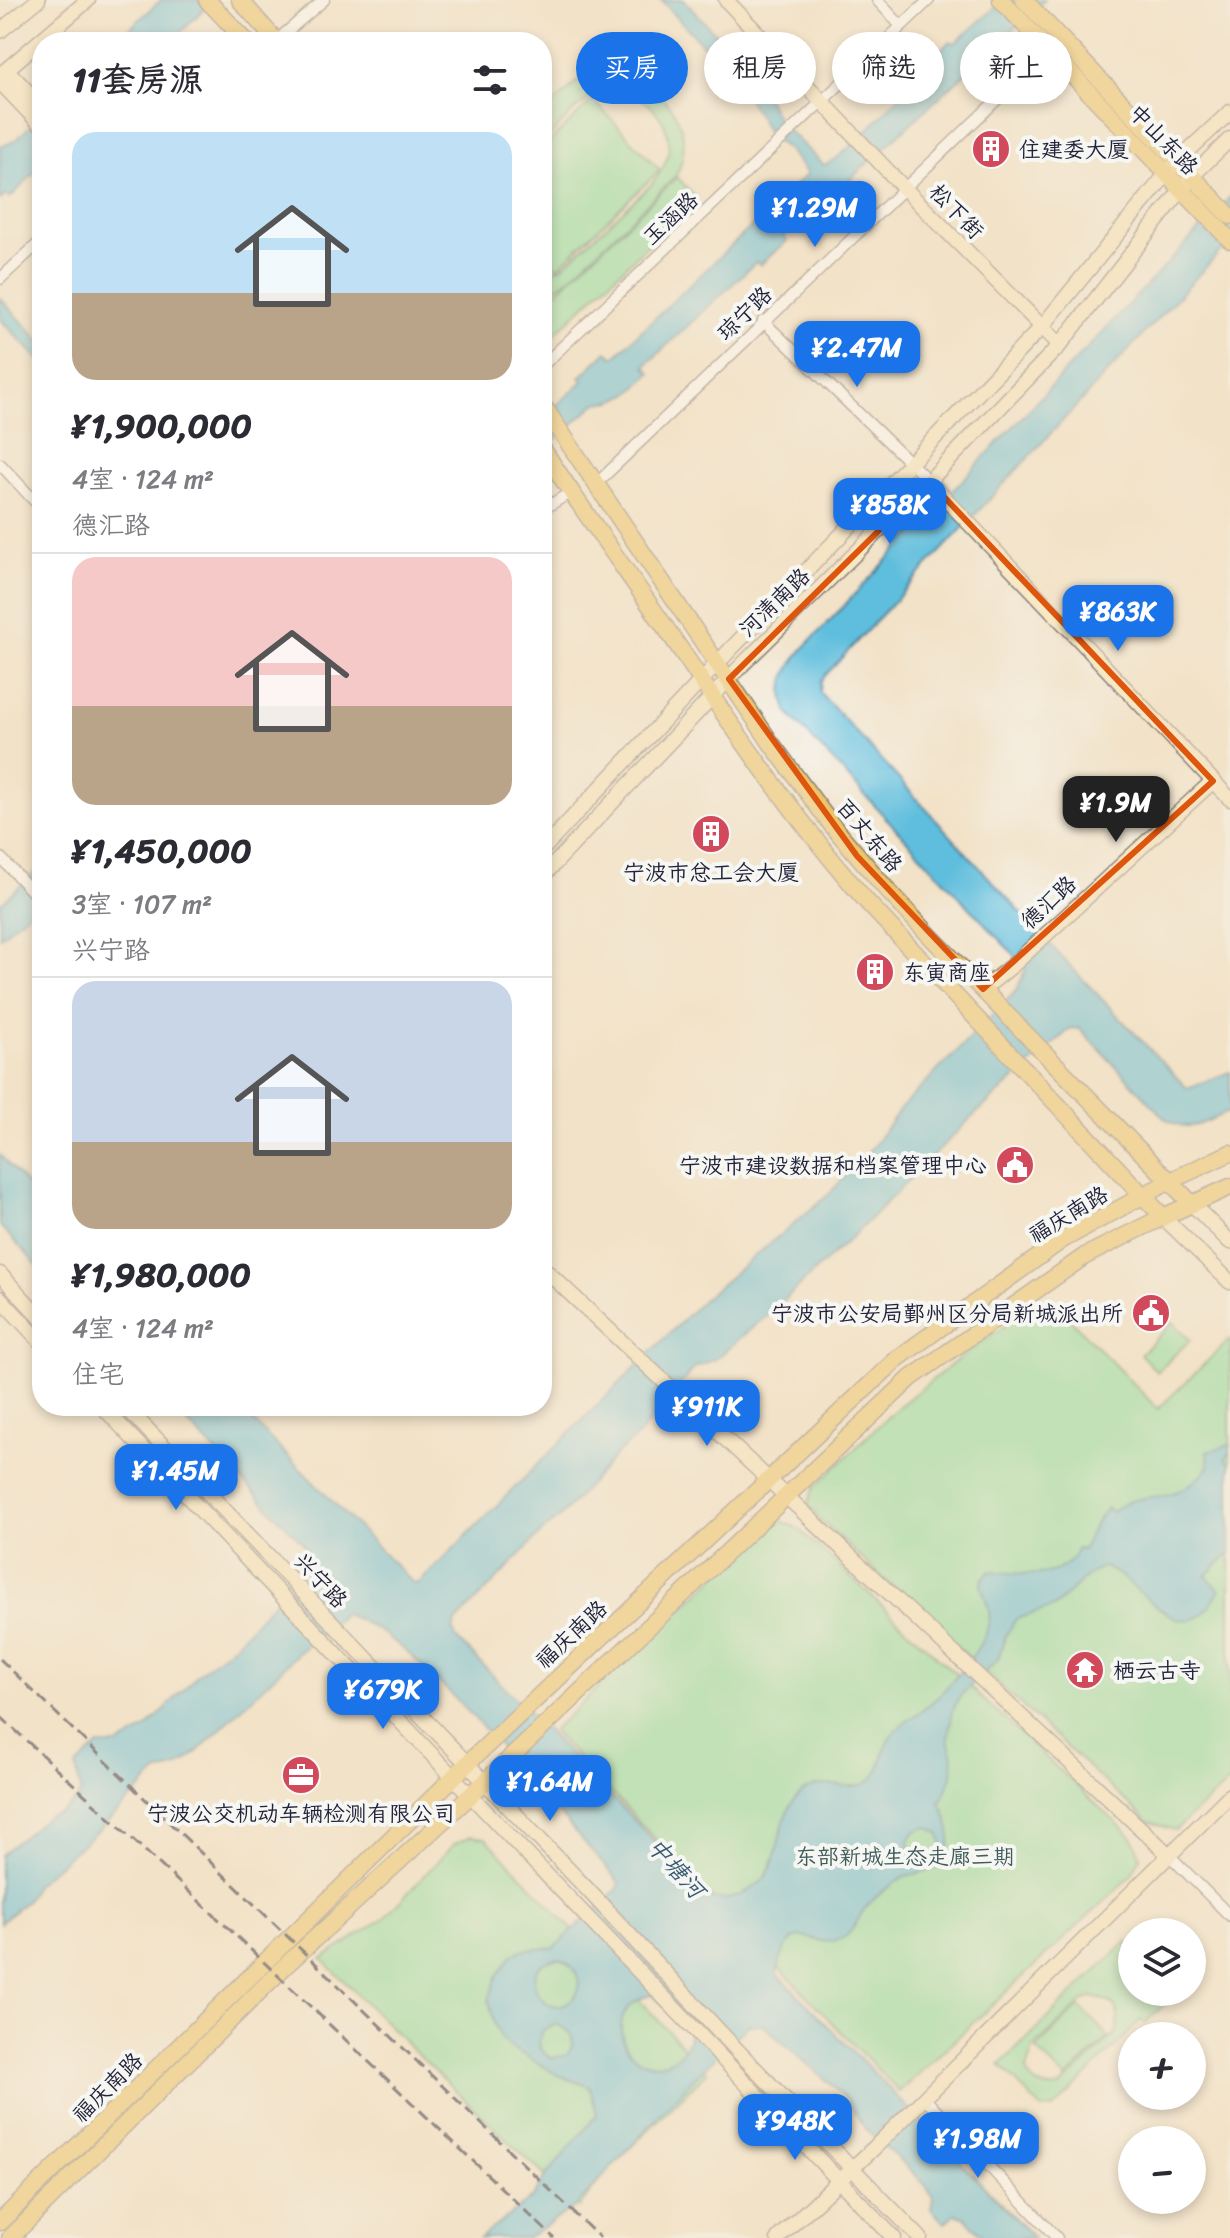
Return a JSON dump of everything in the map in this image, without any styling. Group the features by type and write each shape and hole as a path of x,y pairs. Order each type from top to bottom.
{"main road":[{"path":"0,31 38,0"},
{"path":"52,32 88,0"},
{"path":"207,0 237,32"},
{"path":"240,0 268,32"},
{"name":"松下街","path":"726,0 904,188 1060,345"},
{"name":"中山东路","path":"1001,0 1039,32"},
{"name":"中山东路","path":"1024,0 1045,32"},
{"path":"2,76 32,49"},
{"name":"中山东路","path":"1072,64 1187,183 1230,240"},
{"path":"2,76 32,99"},
{"path":"2,76 32,114"},
{"name":"河清南路","path":"552,839 717,663 1041,328 1173,168 1230,112"},
{"name":"河清南路","path":"552,866 729,679 929,481 1060,345 1187,183 1230,139"},
{"name":"中山东路","path":"1187,183 1230,216"},
{"name":"百丈东路","path":"552,419 771,743 857,856 1230,1242"},
{"name":"百丈东路","path":"552,463 797,819 831,861 1143,1196 1230,1282"},
{"path":"929,481 1230,799"},
{"name":"德汇路","path":"983,989 1213,781"},
{"name":"福庆南路","path":"0,2222 453,1777 897,1359 1062,1240 1170,1181 1230,1153"},
{"name":"福庆南路","path":"10,2238 284,1967 471,1796 911,1378 1085,1256 1230,1187"},
{"path":"0,1274 32,1308"},
{"path":"552,1276 1169,1855"},
{"path":"0,1298 32,1332"},
{"path":"111,1416 894,2238"},
{"name":"兴宁路","path":"135,1416 734,2047 920,2238"},
{"path":"778,2238 923,2100 1230,1795"}],"street":[{"path":"288,32 324,0"},
{"path":"877,0 901,26"},
{"name":"玉涵路","path":"552,357 929,0"},
{"name":"琼宁路","path":"595,485 992,104"},
{"path":"0,279 32,249"},
{"path":"763,321 929,481"},
{"path":"0,464 32,498"},
{"path":"552,504 571,492"},
{"path":"0,857 32,891"},
{"path":"1169,1855 1230,1916"},
{"path":"923,2100 1057,2238"}],"highlighted area":[{"path":"929,481 1213,781 983,989 857,856 729,679"}],"green space":[{"path":"576,83 576,104 583,104 552,133 552,106"},
{"path":"589,104 597,104 660,170 557,268 552,263 552,139"},
{"path":"647,104 667,104 680,125 684,142 675,177 571,277 552,288 552,271 562,267 651,185 661,172 669,146 663,122"},
{"path":"677,177 697,198 552,336 552,296"},
{"path":"1048,1297 1158,1409 1230,1339 1230,1781 1175,1830 1147,1821 819,1519 808,1503 814,1488 898,1407 979,1343"},
{"path":"1173,1322 1190,1340 1157,1372 1140,1354"},
{"name":"东部新城生态走廊三期","path":"782,1521 799,1529 1133,1838 1141,1857 1131,1876 899,2092 552,1731 767,1528"},
{"path":"471,1836 486,1838 707,2072 607,2171 579,2208 322,1959 384,1918 454,1844"},
{"path":"1118,1950 1118,2006 1163,2006 1146,2022 1118,2022 1115,2008 1106,2001 1092,1997 1083,2001 1033,2048 1026,2070 1028,2075 1044,2087 1060,2087 1116,2033 1118,2026 1118,2044 1059,2104 1053,2109 1042,2109 1000,2065"},
{"path":"1079,2006 1109,2037 1066,2079 1036,2049"}],"water":[{"path":"161,0 213,0 181,32 126,32"},
{"path":"661,0 684,0 714,32 704,32 704,46"},
{"path":"1004,0 1045,0 1010,32 968,32"},
{"path":"960,39 960,78 944,93 944,46"},
{"path":"751,104 770,104 779,122 824,165 843,152 892,104 932,104 833,195 828,192 784,236 787,241 760,265 756,262 645,366 651,373 632,392 613,401 597,403 552,442 552,410 583,381 580,377 607,351 614,357 807,174 788,150 769,134"},
{"path":"32,124 32,175 10,198 6,195 0,200 0,146 17,138"},
{"name":"中塘河","path":"1230,197 1230,241 821,680 820,693 1055,950 1187,1088 1230,1072 1230,1111 1198,1125 1175,1124 1166,1119 1080,1029 1071,1028 969,1120 858,1231 772,1311 716,1359 694,1368 636,1438 456,1622 453,1630 456,1638 710,1898 732,1898 745,1893 766,1876 776,1854 785,1817 800,1794 819,1785 850,1786 868,1782 877,1772 892,1735 930,1704 966,1665 981,1642 989,1620 981,1585 983,1578 991,1571 1040,1574 1063,1567 1072,1559 1077,1548 1083,1550 1094,1525 1107,1508 1112,1512 1127,1502 1183,1489 1209,1467 1207,1451 1230,1445 1230,1453 1225,1458 1230,1464 1230,1553 1206,1576 1220,1590 1206,1611 1188,1620 1176,1617 1163,1611 1113,1571 1102,1567 1088,1575 1054,1607 1016,1619 1006,1635 998,1659 959,1697 953,1710 948,1739 953,1757 952,1777 940,1803 949,1828 946,1855 934,1868 905,1877 882,1892 866,1907 845,1937 824,1941 805,1937 790,1942 777,1973 1034,2238 984,2238 966,2218 955,2214 944,2223 931,2209 933,2197 926,2185 863,2126 845,2097 763,2025 748,2025 691,2081 575,2207 527,2238 480,2238 534,2196 545,2177 597,2115 590,2087 558,2075 510,2047 502,2039 494,2023 489,2000 497,1977 513,1954 521,1950 554,1948 616,1890 619,1882 492,1737 400,1646 344,1614 301,1650 196,1753 178,1767 157,1773 103,1826 35,1885 25,1902 0,1923 0,1855 48,1816 60,1813 77,1799 81,1791 76,1767 99,1745 118,1745 147,1728 199,1673 236,1643 273,1602 310,1568 303,1543 181,1416 248,1416 410,1580 415,1584 420,1582 708,1295 828,1195 874,1145 901,1108 1017,990 1026,968 788,713 783,687 792,664","holes":["927,1827 940,1834 943,1847 935,1858 926,1861 913,1855 909,1841 914,1832","559,1959 575,1970 579,1987 573,1998 562,2005 552,2005 543,1999 534,1981 536,1971 544,1963","653,1995 690,2029 685,2048 679,2055 654,2064 640,2061 630,2052 623,2040 621,2026 625,2012 635,2002","557,2024 571,2033 573,2044 568,2054 552,2058 540,2047 540,2035"]},
{"path":"0,298 32,332 32,353 0,319"},
{"path":"32,875 32,909 0,937 0,904"},
{"path":"0,1155 32,1191 32,1260 0,1226"}],"railway":[{"path":"0,1659 600,2238"},
{"path":"0,1716 554,2238"}],"place":[{"name":"住建委大厦","path":"991,149"},
{"name":"宁波市总工会大厦","path":"711,834"},
{"name":"东寅商座","path":"875,972"},
{"name":"宁波市建设数据和档案管理中心","path":"1015,1165"},
{"name":"宁波市公安局鄞州区分局新城派出所","path":"1151,1313"},
{"name":"栖云古寺","path":"1085,1670"},
{"name":"宁波公交机动车辆检测有限公司","path":"301,1775"}]}
